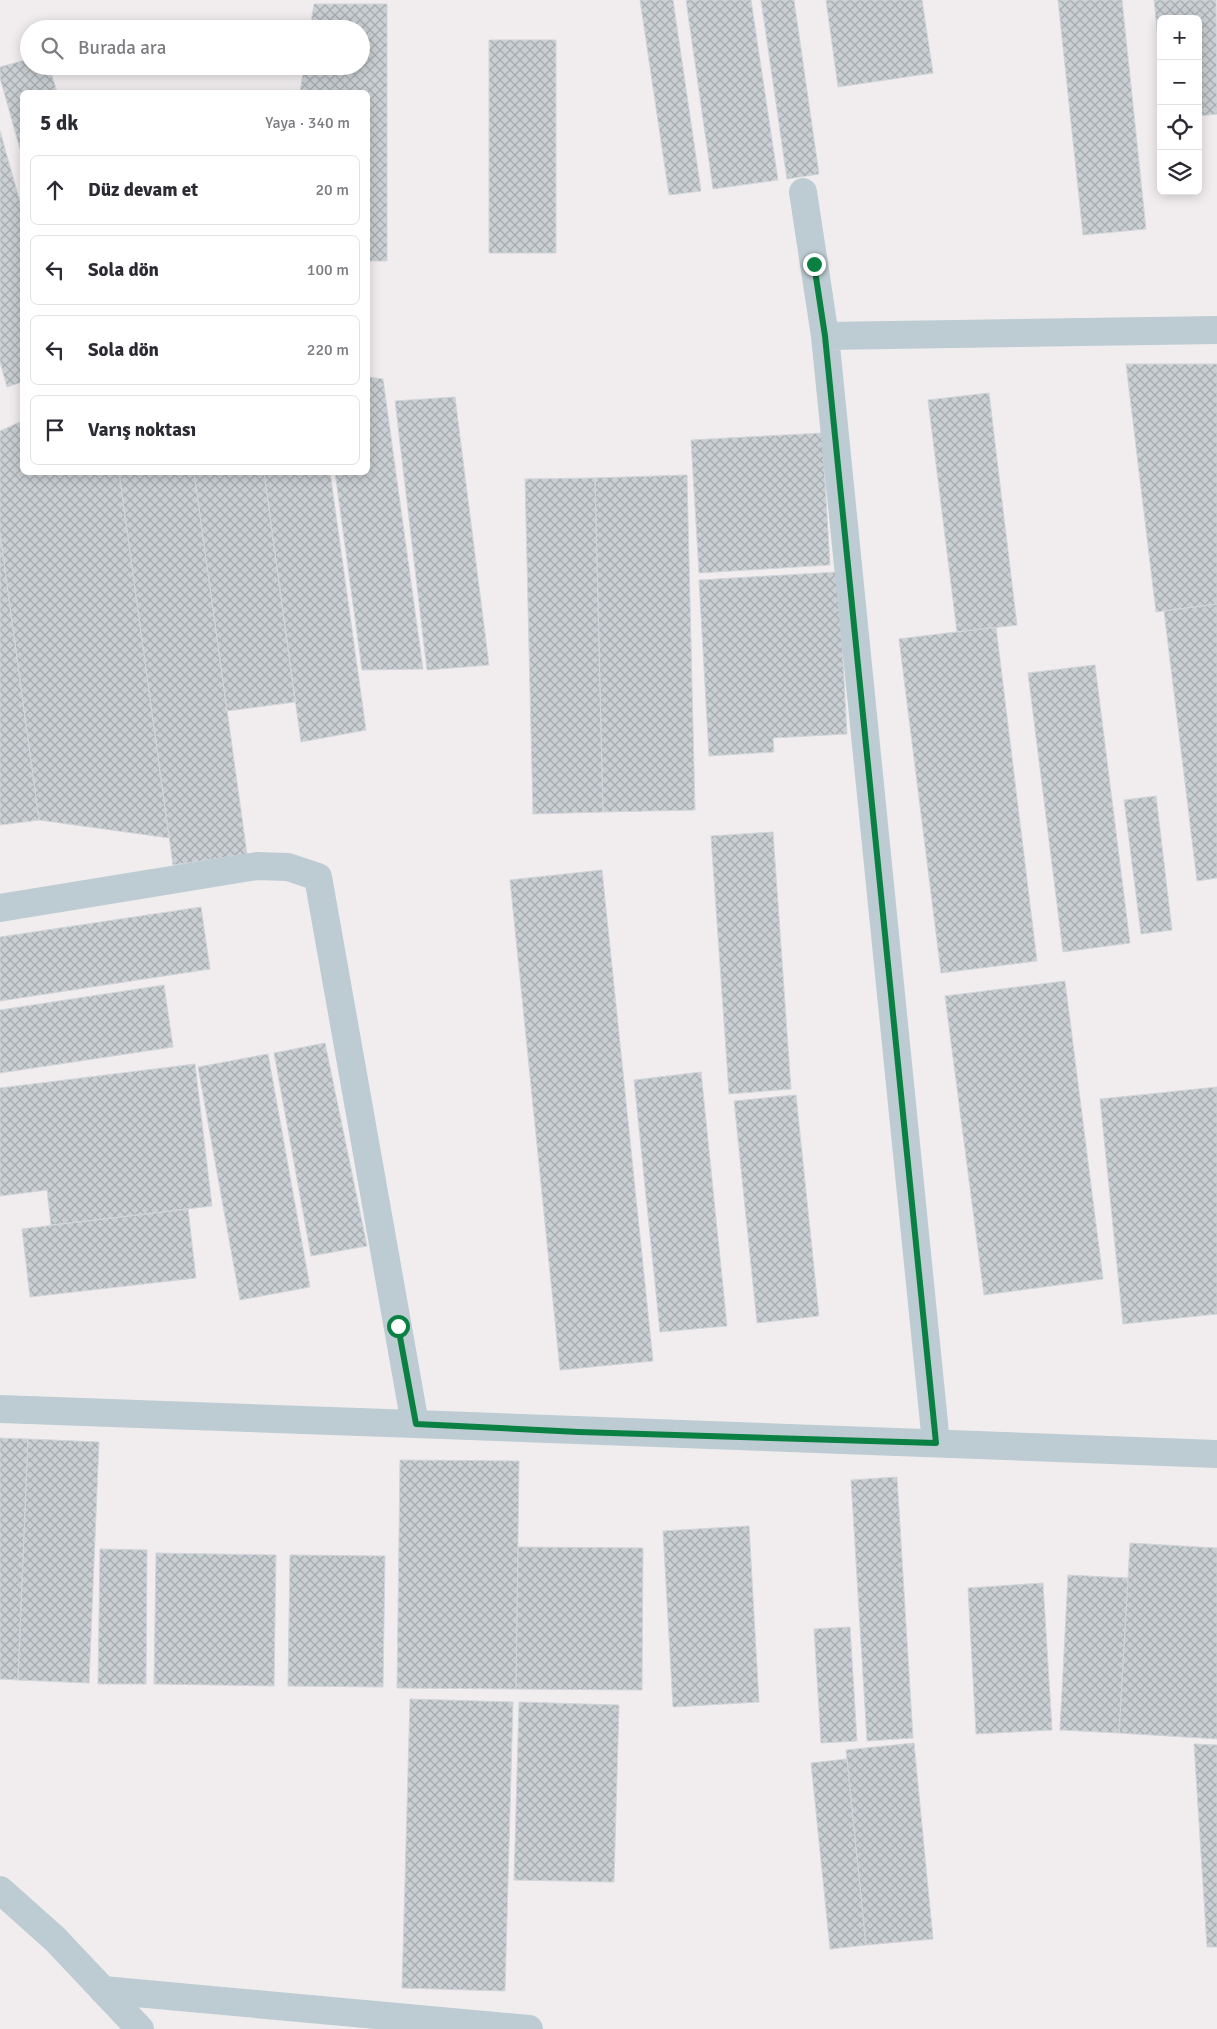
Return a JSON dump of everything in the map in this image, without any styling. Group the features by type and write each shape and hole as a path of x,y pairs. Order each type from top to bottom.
{"street":[{"path":"803,192 825,336 936,1443"},
{"path":"825,336 1217,330"},
{"path":"0,908 257,866 288,867 318,877 416,1424"},
{"path":"0,1409 1217,1454"},
{"path":"0,1890 55,1939 140,2029"},
{"path":"103,1990 529,2029"}],"building":[{"path":"640,0 673,0 701,191 669,195"},
{"path":"686,0 751,0 778,180 713,189"},
{"path":"761,0 794,0 819,174 787,179"},
{"path":"826,0 922,0 933,73 838,87"},
{"path":"1058,0 1122,0 1146,229 1083,235"},
{"path":"1154,0 1216,0 1217,114 1202,116 1202,15 1157,15 1157,29"},
{"path":"314,4 387,4 387,261 370,261 370,90 300,90 303,75 370,75 370,20 311,20"},
{"path":"489,40 556,40 556,253 489,253"},
{"path":"20,61 20,75 52,75 56,90 20,90 20,149 0,78 0,67"},
{"path":"0,131 20,202 20,383 7,387 0,362"},
{"path":"1126,364 1217,364 1217,604 1156,612"},
{"path":"370,377 383,379 423,669 362,670 335,475 370,475"},
{"path":"989,393 1017,625 957,632 928,400"},
{"path":"455,397 489,665 427,670 395,401"},
{"path":"20,422 20,475 119,475 169,838 39,820 0,533 0,431"},
{"path":"822,433 830,565 699,573 691,440"},
{"path":"119,475 194,475 247,854 173,865"},
{"path":"194,475 264,475 295,702 227,711"},
{"path":"264,475 330,475 366,730 301,742"},
{"path":"687,475 695,810 603,812 595,478"},
{"path":"595,478 603,812 533,814 525,479"},
{"path":"0,533 39,820 0,825"},
{"path":"838,572 847,734 773,738 774,752 709,756 699,580"},
{"path":"1217,604 1217,878 1197,881 1164,611"},
{"path":"996,627 1037,961 941,973 899,639"},
{"path":"1095,665 1130,943 1063,952 1028,673"},
{"path":"1156,796 1172,930 1141,934 1124,800"},
{"path":"773,832 791,1089 729,1094 711,836"},
{"path":"602,870 653,1361 560,1370 510,880"},
{"path":"201,907 210,969 0,1001 0,937"},
{"path":"1065,981 1103,1279 984,1295 945,996"},
{"path":"164,985 173,1047 0,1073 0,1010"},
{"path":"325,1043 367,1246 311,1256 274,1053"},
{"path":"268,1054 310,1287 240,1300 198,1067"},
{"path":"195,1064 212,1206 51,1225 47,1190 0,1196 0,1088"},
{"path":"701,1072 727,1326 660,1332 634,1080"},
{"path":"1217,1087 1217,1314 1123,1324 1100,1099"},
{"path":"796,1095 819,1316 757,1323 734,1101"},
{"path":"188,1209 196,1278 30,1297 22,1229"},
{"path":"0,1438 28,1439 18,1680 0,1679"},
{"path":"28,1439 99,1442 89,1683 18,1680"},
{"path":"400,1460 519,1461 516,1689 397,1688"},
{"path":"897,1477 913,1738 867,1741 851,1480"},
{"path":"749,1526 759,1702 673,1707 663,1531"},
{"path":"1130,1543 1217,1548 1217,1739 1119,1733"},
{"path":"518,1547 643,1548 642,1690 516,1689"},
{"path":"100,1549 147,1550 146,1684 98,1684"},
{"path":"156,1553 276,1555 274,1686 154,1684"},
{"path":"290,1555 385,1556 383,1687 288,1686"},
{"path":"1068,1575 1128,1578 1119,1733 1060,1730"},
{"path":"1043,1583 1052,1730 976,1734 968,1588"},
{"path":"850,1627 857,1741 821,1743 814,1629"},
{"path":"410,1699 513,1702 505,1991 402,1988"},
{"path":"519,1702 619,1705 614,1882 514,1880"},
{"path":"914,1743 933,1939 866,1945 846,1750"},
{"path":"1194,1744 1217,1745 1217,1947 1207,1947"},
{"path":"847,1759 866,1945 830,1949 811,1763"}],"route":[{"path":"398,1326 416,1424 579,1432 936,1443 825,336 814,264"}]}
